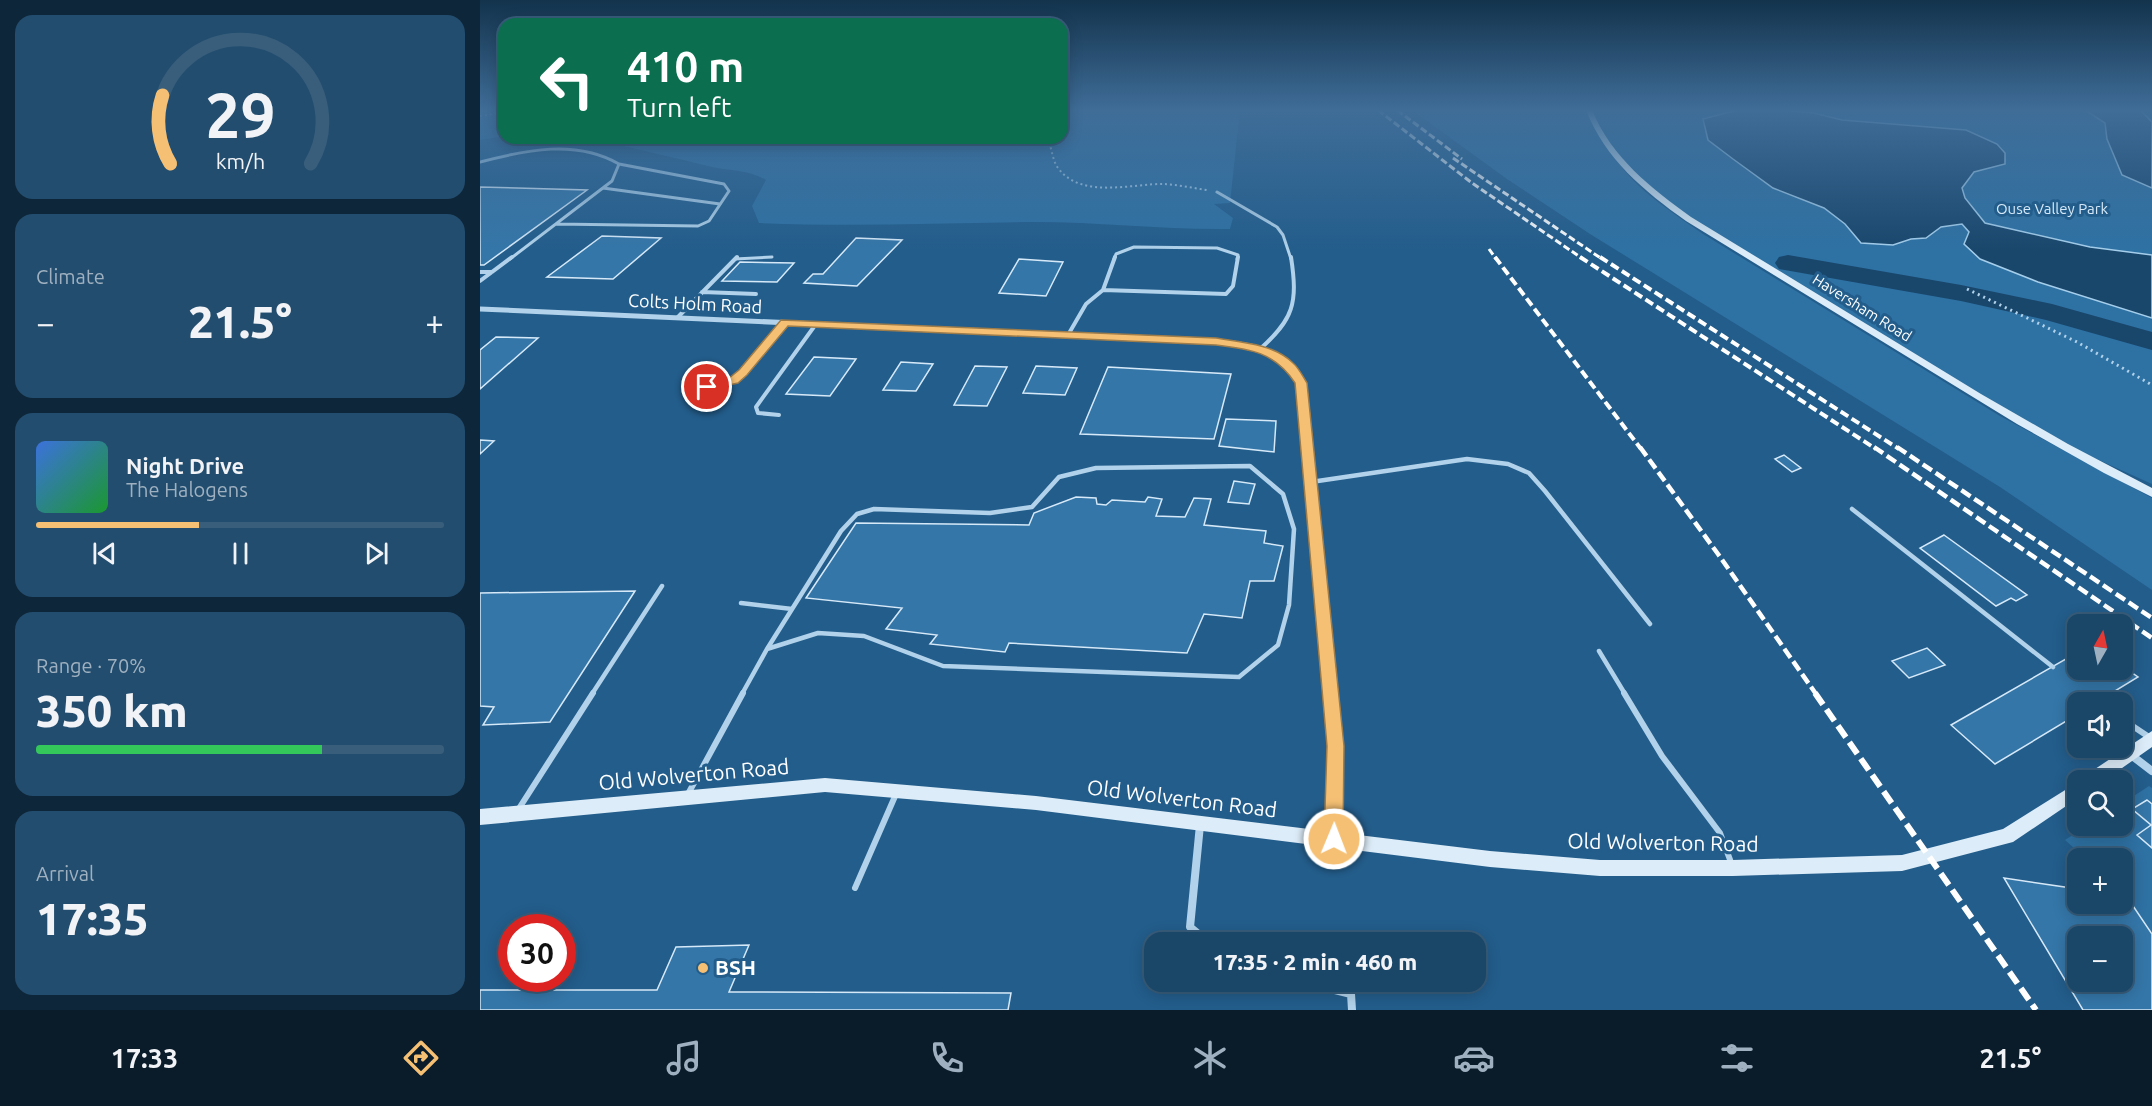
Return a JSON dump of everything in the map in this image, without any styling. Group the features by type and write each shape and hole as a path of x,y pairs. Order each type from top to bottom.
{"street":[{"name":"Haversham Road","path":"1618,157 1625,167 1681,212 1898,348 2069,449 2152,493"},
{"name":"Colts Holm Road","path":"480,309 1216,342 1244,345 1275,355 1290,366 1301,383 1335,746 1334,839"},
{"path":"2133,752 2151,738"},
{"path":"2133,756 2152,771"},
{"path":"2107,770 2124,758"},
{"name":"Old Wolverton Road","path":"480,817 825,785 1036,803 1490,859 1600,868 1733,868 1902,863 1922,859 2007,836 2067,796"},
{"path":"1196,932 1190,927 1200,825"},
{"path":"1343,992 1351,994 1352,1010"}],"lane":[{"path":"480,162 501,157"},
{"path":"554,224 698,226 709,221 729,191 724,184 619,164 610,157"},
{"path":"480,281 612,181 619,164"},
{"path":"603,188 720,204"},
{"path":"1217,192 1276,227 1286,238 1291,255 1292,296 1288,320 1260,350"},
{"path":"1068,335 1076,316 1092,296 1103,290 1226,294 1233,286 1238,255 1217,248 1134,247 1116,254 1103,290"},
{"path":"677,318 737,257 772,257"},
{"path":"480,272 492,272"},
{"path":"702,292 756,294"},
{"path":"707,387 734,380 743,373 785,323"},
{"path":"779,416 758,413 756,407 816,324"},
{"path":"1311,482 1467,459 1480,459 1520,467 1545,491 1650,624"},
{"path":"685,799 767,649 841,531 857,514 874,509 990,513 1032,507 1059,477 1095,468 1250,466 1283,494 1294,529 1289,605 1278,645 1239,676 943,666 864,636 818,633 767,649"},
{"path":"1852,509 2053,667"},
{"path":"514,815 662,586"},
{"path":"741,603 792,609"},
{"path":"1599,651 1662,756 1720,833 1733,868"},
{"path":"2133,726 2151,738"},
{"path":"855,888 897,792"}],"path":[{"path":"1054,157 1058,170 1073,180 1093,187 1112,188 1164,184 1217,192"},
{"path":"1967,289 2077,342 2152,385"}],"green space":[{"path":"670,157 1235,157 1230,203 1214,204 1233,218 1230,229 1034,222 862,225 759,223 752,206 766,180 746,173"},
{"name":"Ouse Valley Park","path":"1477,157 2152,157 2152,484 2048,437 1681,212 1621,166 1649,195 1703,234 2000,416 2152,498 2152,590 2000,487 1590,234"},
{"path":"2149,786 2152,788 2152,934 2133,907 2133,848 2074,848 2065,840 2071,836 2133,836 2133,796"}],"shaded area":[{"path":"1731,157 2005,157 2005,164 1974,172 1962,188 1965,198 1985,223 2090,247 2152,255 2152,318 2038,282 1980,259 1964,244 1969,232 1962,224 1941,227 1926,238 1911,239 1893,245 1861,243 1845,224 1824,208 1773,188"},
{"path":"2115,157 2152,157 2152,188 2122,175"}],"building":[{"path":"480,187 587,190 484,265 480,265"},
{"path":"602,236 661,238 613,279 547,277"},
{"path":"856,238 902,240 857,286 804,283 813,274 823,274"},
{"path":"1019,259 1063,262 1046,296 999,293"},
{"path":"740,262 794,263 777,282 722,281"},
{"path":"496,337 538,338 480,389 480,350"},
{"path":"814,357 856,359 830,396 786,394"},
{"path":"901,362 933,364 916,391 883,390"},
{"path":"975,366 1007,367 987,406 954,405"},
{"path":"1036,366 1077,368 1065,395 1023,393"},
{"path":"1108,367 1231,374 1214,439 1080,434"},
{"path":"1226,419 1276,421 1274,452 1219,446"},
{"path":"480,440 494,441 480,454"},
{"path":"1784,455 1801,468 1792,472 1775,459"},
{"path":"1234,481 1255,484 1249,504 1228,502"},
{"path":"1076,497 1096,498 1097,504 1106,505 1112,500 1145,502 1148,497 1162,499 1156,516 1185,517 1194,498 1211,499 1204,525 1266,531 1264,543 1283,546 1274,581 1250,581 1242,618 1204,614 1187,653 1009,643 1005,652 930,644 937,635 886,629 902,608 806,598 856,523 1029,525 1034,513"},
{"path":"1944,535 2027,595 2016,601 2011,598 1996,606 1920,548"},
{"path":"635,591 550,722 483,725 494,707 480,706 480,593"},
{"path":"1927,648 1945,665 1909,678 1892,661"},
{"path":"2067,658 2067,680 2133,680 2133,674 2138,677 2113,692 2067,692 2067,721 1995,764 1951,725"},
{"path":"2147,800 2152,804 2152,848 2137,835 2151,825 2133,808"},
{"path":"2004,878 2067,887 2067,914 2133,914 2133,906 2152,934 2152,1010 2083,1010 2072,992 2133,992 2133,926 2067,926 2067,983"},
{"name":"BSH","path":"749,945 729,992 1011,993 1008,1010 480,1010 480,990 576,992 576,990 657,990 676,947"}],"waterway":[{"path":"1788,263 1961,293 2052,313 2152,341"}],"railway":[{"path":"1439,157 1472,183 1582,258"},
{"path":"1453,158 1602,259"},
{"path":"1489,249 1496,259"},
{"path":"1495,257 1641,449"},
{"path":"1600,257 1899,449"},
{"path":"1582,258 1876,449"},
{"path":"1640,447 1816,694"},
{"path":"1874,447 2152,638"},
{"path":"1897,447 2152,618"},
{"path":"1815,693 2036,1010"}],"place":[{"name":"BSH","path":"703,968"}],"route":[{"path":"707,387 734,380 743,373 785,323 1216,342 1244,345 1275,355 1290,366 1301,383 1335,746 1334,839"}]}
